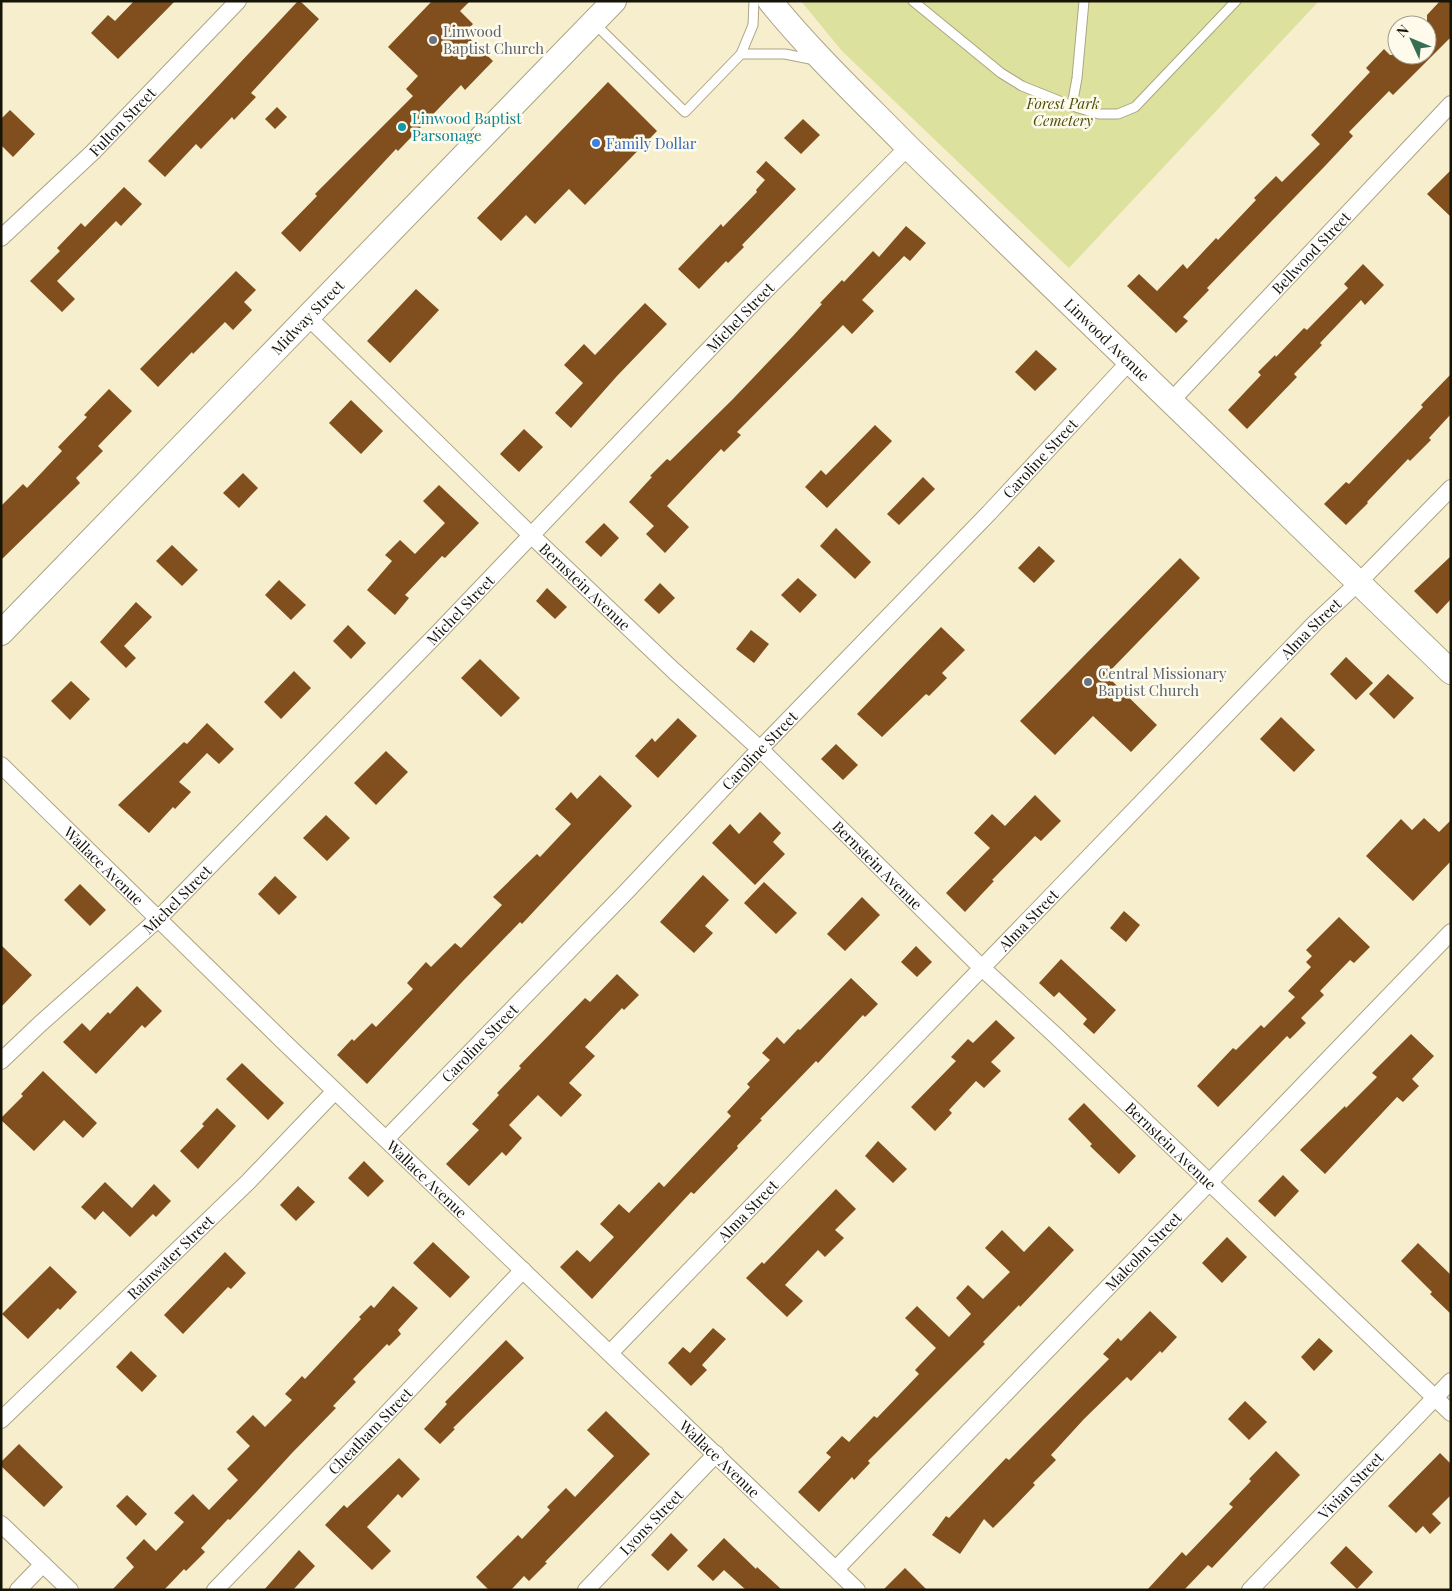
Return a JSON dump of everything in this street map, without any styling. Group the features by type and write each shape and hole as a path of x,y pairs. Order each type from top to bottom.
{"main road":[{"name":"Midway Street","path":"1,633 614,1"},
{"name":"Linwood Avenue","path":"770,1 823,62 908,146 1451,672"}],"street":[{"name":"Fulton Street","path":"1,238 93,152 238,1"},
{"name":"Bellwood Street","path":"1171,401 1451,104"},
{"name":"Michel Street","path":"1,1061 158,919 532,536 758,298 908,146"},
{"name":"Bernstein Avenue","path":"307,316 532,536 674,671 760,749 982,968 1055,1034 1451,1413"},
{"name":"Caroline Street","path":"386,1139 627,891 760,749 989,513 1130,362"},
{"name":"Alma Street","path":"610,1353 1315,623 1451,488"},
{"name":"Wallace Avenue","path":"1,765 335,1091 857,1590"},
{"name":"Malcolm Street","path":"836,1569 1451,932"},
{"name":"Rainwater Street","path":"1,1420 242,1189 335,1091"},
{"name":"Cheatham Street","path":"215,1590 380,1421 523,1270"},
{"name":"Vivian Street","path":"1250,1590 1451,1382"},
{"name":"Lyons Street","path":"586,1590 716,1454"},
{"path":"1,1524 70,1590"},
{"path":"18,1590 43,1564"}],"lane":[{"path":"594,22 685,112 741,54 753,25 754,1"},
{"path":"913,1 1012,80 1033,91 1072,106 1109,115 1127,112 1135,107 1236,1"},
{"path":"1072,106 1077,78 1084,1"},
{"path":"741,54 785,54 823,62"}],"green space":[{"name":"Forest Park Cemetery","path":"801,1 1319,1 1069,268 842,51"}],"building":[{"path":"134,1 175,1 118,59 91,33 108,15 115,21"},
{"path":"298,1 319,19 251,93 256,97 234,120 232,117 201,149 196,144 165,177 148,161"},
{"path":"432,1 470,1 460,11 473,24 464,33 493,61 465,90 461,85 398,151 396,149 300,252 281,233 317,196 315,194 413,96 406,89 418,76 388,47"},
{"path":"1440,1 1451,1 1451,37 1437,51 1437,15 1427,15"},
{"path":"1384,49 1387,52 1387,65 1423,65 1393,95 1389,91 1349,132 1353,136 1207,288 1209,290 1183,317 1188,321 1176,333 1127,286 1139,274 1157,291 1183,264 1187,269 1216,238 1218,240 1256,200 1254,198 1276,176 1282,182 1320,144 1311,135 1370,72 1366,68"},
{"name":"Family Dollar","path":"608,82 657,131 585,205 569,189 535,224 526,215 501,241 477,218"},
{"path":"277,107 287,117 275,129 265,119"},
{"path":"10,110 35,134 13,157 1,145 1,119"},
{"path":"803,119 820,135 801,154 784,138"},
{"path":"766,161 796,189 742,245 744,247 728,263 726,261 699,289 678,269 721,224 723,227 757,192 756,190 765,180 756,172"},
{"path":"1451,170 1451,217 1427,194"},
{"path":"124,187 142,204 121,226 116,221 57,281 75,299 62,312 30,281 60,251 57,248 81,223 85,227"},
{"path":"906,226 926,243 910,261 904,256 862,300 874,311 852,334 843,325 737,432 741,435 724,452 721,449 667,506 689,527 665,553 646,534 654,526 629,502 667,459 670,461 732,400 793,336 842,280 844,282 873,251 879,257"},
{"path":"1363,264 1384,285 1365,305 1361,300 1320,343 1322,345 1294,374 1297,377 1247,429 1228,410 1261,375 1258,372 1275,355 1276,357 1304,328 1307,330 1348,288 1344,284"},
{"path":"236,271 256,290 244,302 252,310 233,330 225,322 158,387 140,369"},
{"path":"416,289 439,310 390,363 367,341"},
{"path":"645,303 667,324 571,428 555,413 583,383 564,365 584,344 595,355"},
{"path":"1036,350 1057,369 1035,391 1015,372"},
{"path":"1451,374 1451,414 1429,438 1431,440 1410,461 1408,459 1346,525 1324,504 1346,482 1349,484 1423,407 1421,405"},
{"path":"109,389 132,411 98,446 103,451 76,478 80,483 1,560 1,506 23,484 27,488 62,451 58,447 87,417 84,415"},
{"path":"351,400 383,431 361,454 329,423"},
{"path":"875,425 892,441 827,508 805,487 821,470 826,475"},
{"path":"524,429 543,447 519,472 500,454"},
{"path":"243,473 258,488 239,508 223,493"},
{"path":"923,477 935,489 899,525 887,514"},
{"path":"439,485 479,523 445,558 442,556 405,595 409,598 395,615 367,590 392,561 385,555 400,540 415,554 445,523 423,501"},
{"path":"604,523 619,538 601,557 585,542"},
{"path":"836,528 871,562 855,579 820,546"},
{"path":"172,545 198,570 182,586 156,561"},
{"path":"1039,546 1055,561 1034,583 1018,568"},
{"path":"1451,556 1451,599 1437,614 1414,591"},
{"path":"1180,558 1200,578 1106,675 1157,725 1131,752 1093,716 1055,755 1020,721"},
{"path":"798,578 817,595 800,613 781,595"},
{"path":"279,580 306,605 291,620 265,595"},
{"path":"660,583 675,598 659,614 644,600"},
{"path":"547,588 567,607 555,619 536,601"},
{"path":"136,602 152,617 124,646 136,658 126,668 100,642"},
{"path":"348,625 366,643 351,659 333,641"},
{"path":"941,627 965,650 942,673 947,678 929,696 926,694 882,737 857,714"},
{"path":"751,630 769,644 754,663 736,649"},
{"path":"1346,657 1373,683 1356,700 1330,674"},
{"path":"480,659 520,698 501,717 461,678"},
{"path":"294,671 311,688 281,719 264,702"},
{"path":"1388,674 1414,698 1394,719 1369,694"},
{"path":"71,681 90,699 70,720 51,701"},
{"path":"1281,717 1315,750 1294,772 1260,739"},
{"path":"678,718 697,736 658,778 635,756 652,738 655,742"},
{"path":"207,723 234,749 219,764 207,753 179,782 191,792 175,809 173,807 149,833 118,805 184,742 187,744"},
{"path":"836,744 858,765 843,780 821,759"},
{"path":"386,751 408,772 376,805 354,783"},
{"path":"600,775 632,806 522,924 520,922 367,1084 337,1055 352,1039 354,1041 372,1023 376,1027 413,989 407,983 426,962 431,967 455,943 461,948 502,905 493,897 537,854 540,857 571,824 555,809 571,792 577,799"},
{"path":"1035,795 1061,821 1041,841 1035,836 992,880 994,881 965,912 946,893 990,848 974,833 992,814 1005,826"},
{"path":"760,812 781,833 773,842 785,854 755,885 712,843 730,824 739,834"},
{"path":"326,815 350,838 327,861 303,838"},
{"path":"1424,818 1439,832 1451,820 1451,861 1413,901 1366,856 1401,819 1412,830"},
{"path":"703,875 729,900 705,926 713,933 694,953 660,922"},
{"path":"275,876 297,897 279,915 258,894"},
{"path":"764,882 797,913 776,934 744,903"},
{"path":"80,884 106,910 90,926 64,900"},
{"path":"862,897 880,915 845,951 827,934"},
{"path":"1124,911 1140,925 1126,942 1110,928"},
{"path":"1339,917 1370,947 1354,963 1350,960 1320,991 1324,995 1301,1018 1306,1023 1290,1039 1287,1036 1218,1107 1197,1086 1233,1048 1236,1050 1261,1025 1264,1028 1295,997 1288,991 1311,967 1306,962 1312,956 1306,950"},
{"path":"1,945 32,975 1,1007"},
{"path":"916,946 932,962 917,977 901,962"},
{"path":"1061,959 1116,1010 1094,1034 1083,1024 1087,1019 1059,992 1054,997 1039,983"},
{"path":"617,974 639,995 624,1010 622,1008 585,1047 595,1056 569,1083 582,1095 561,1117 538,1095 509,1125 522,1138 506,1156 502,1152 469,1186 446,1164 479,1130 472,1124 499,1095 497,1093 521,1068 519,1066 585,998 590,1002"},
{"path":"851,978 878,1004 865,1017 863,1015 818,1063 816,1061 760,1119 762,1120 737,1146 738,1148 694,1194 691,1192 592,1299 560,1267 577,1250 590,1262 614,1237 600,1224 619,1204 629,1213 659,1182 664,1187 731,1116 727,1112 750,1087 747,1084 770,1060 762,1053 777,1037 784,1044"},
{"path":"137,986 162,1011 145,1028 142,1025 96,1074 63,1042 82,1023 90,1031 108,1012 110,1014"},
{"path":"996,1020 1015,1038 991,1062 1001,1071 984,1088 976,1081 949,1110 952,1113 935,1131 911,1107 956,1061 951,1057 968,1039 973,1043"},
{"path":"1411,1034 1434,1056 1412,1079 1419,1086 1403,1102 1397,1097 1325,1174 1300,1150 1377,1077 1372,1073"},
{"path":"242,1063 284,1103 268,1120 226,1079"},
{"path":"43,1071 97,1123 83,1138 64,1120 34,1151 1,1118 23,1096 21,1094"},
{"path":"1084,1103 1136,1156 1119,1174 1090,1146 1092,1144 1068,1119"},
{"path":"217,1108 236,1126 198,1169 180,1151 204,1126 202,1124"},
{"path":"878,1141 907,1169 893,1183 865,1156"},
{"path":"364,1161 384,1181 368,1197 348,1178"},
{"path":"1283,1175 1299,1191 1275,1217 1258,1201"},
{"path":"105,1182 132,1208 154,1184 171,1201 156,1217 153,1214 130,1237 103,1211 95,1220 81,1207"},
{"path":"298,1186 315,1202 296,1221 280,1205"},
{"path":"836,1189 856,1209 835,1230 844,1238 825,1257 818,1250 785,1285 803,1301 787,1317 746,1278 762,1262 764,1264"},
{"path":"1049,1226 1074,1250 1020,1307 1019,1305 983,1342 985,1344 868,1461 870,1463 854,1480 852,1477 819,1512 798,1492 831,1457 826,1453 842,1436 849,1442 874,1416 877,1418 919,1374 915,1370 936,1348 905,1318 917,1306 949,1337 971,1314 956,1298 968,1285 983,1299 1010,1272 985,1248 1002,1230 1024,1252"},
{"path":"1227,1237 1247,1257 1222,1283 1202,1263"},
{"path":"433,1242 470,1277 450,1298 413,1263"},
{"path":"1418,1243 1451,1275 1451,1314 1430,1294 1432,1292 1401,1261"},
{"path":"225,1252 246,1273 231,1289 228,1287 183,1334 164,1315"},
{"path":"50,1266 77,1292 60,1310 58,1308 28,1339 2,1314"},
{"path":"393,1286 418,1308 398,1330 401,1334 389,1346 387,1344 353,1379 356,1382 333,1406 336,1408 201,1548 205,1552 186,1571 184,1569 164,1590 112,1590 134,1567 126,1558 144,1539 156,1551 184,1522 174,1513 193,1494 209,1510 238,1480 227,1469 250,1446 236,1432 253,1415 265,1427 292,1400 285,1394 302,1376 305,1379 361,1319 359,1317 371,1305 374,1308"},
{"path":"1150,1311 1177,1337 1162,1353 1160,1351 1131,1381 1127,1377 1084,1419 1051,1455 1056,1460 1033,1483 1035,1485 1009,1512 993,1528 984,1519 960,1554 932,1535 946,1516 949,1518 1006,1458 1009,1460 1109,1359 1103,1354 1118,1338 1121,1341"},
{"path":"713,1328 726,1339 702,1365 707,1370 691,1386 668,1363 683,1347 690,1353"},
{"path":"1319,1338 1333,1351 1314,1371 1301,1357"},
{"path":"506,1340 524,1358 453,1428 455,1429 440,1444 424,1429 447,1404 445,1402"},
{"path":"131,1351 157,1376 142,1392 116,1367"},
{"path":"1245,1401 1267,1422 1249,1440 1228,1419"},
{"path":"606,1411 650,1454 545,1562 547,1563 529,1581 524,1576 511,1590 489,1590 476,1577 518,1535 522,1539 550,1510 547,1507 566,1488 575,1497 614,1456 587,1430"},
{"path":"19,1444 63,1487 44,1507 1,1466 1,1462"},
{"path":"1276,1451 1300,1475 1212,1568 1208,1565 1184,1590 1147,1590 1182,1552 1186,1556 1233,1507 1229,1504 1251,1481 1249,1479"},
{"path":"1440,1453 1451,1464 1451,1495 1432,1514 1441,1523 1430,1534 1423,1526 1416,1533 1388,1506"},
{"path":"399,1458 420,1479 402,1498 398,1494 367,1527 391,1551 372,1570 325,1525 344,1505 347,1508"},
{"path":"127,1495 147,1514 136,1526 116,1506"},
{"path":"671,1533 688,1550 668,1571 651,1555"},
{"path":"724,1538 756,1569 757,1567 782,1590 746,1590 724,1570 713,1581 697,1566"},
{"path":"1346,1546 1373,1572 1357,1589 1330,1563"},
{"path":"299,1550 315,1566 293,1590 264,1590"},
{"path":"905,1568 927,1590 883,1590"}],"place":[{"name":"Linwood Baptist Church","path":"433,40"},
{"name":"Linwood Baptist Parsonage","path":"402,127"},
{"name":"Family Dollar","path":"596,143"},
{"name":"Central Missionary Baptist Church","path":"1088,682"}]}
